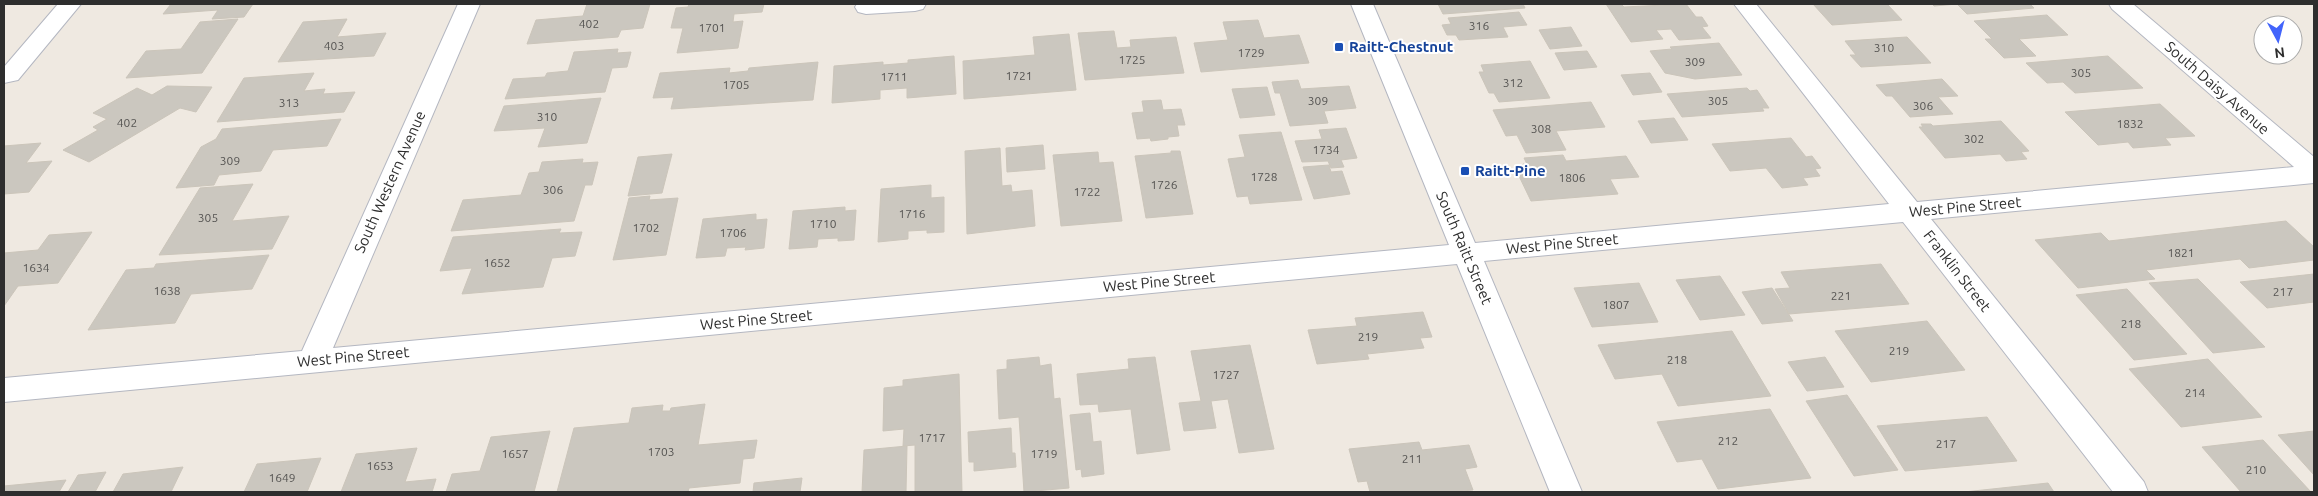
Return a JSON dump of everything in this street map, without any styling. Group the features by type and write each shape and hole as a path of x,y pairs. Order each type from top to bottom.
{"street":[{"path":"7,75 70,4"},
{"name":"South Western Avenue","path":"312,361 469,4"},
{"path":"866,7 915,4"},
{"name":"South Raitt Street","path":"1362,4 1566,492"},
{"name":"Franklin Street","path":"1745,4 2132,492"},
{"name":"South Daisy Avenue","path":"2120,4 2314,173"},
{"name":"West Pine Street","path":"4,390 2314,173"}],"building":[{"path":"171,4 253,4 244,17 212,19 218,10 163,14"},
{"path":"587,4 650,4 643,28 621,30 618,37 527,44 536,20 583,16"},
{"path":"689,4 764,4 762,12 734,14 733,22 743,21 738,48 677,53 683,28 671,28 676,8 688,7"},
{"path":"1438,4 1523,4 1525,8 1443,14"},
{"path":"1606,4 1621,4 1624,7 1686,4 1696,17 1702,17 1708,26 1702,27 1711,38 1679,40 1671,29 1656,30 1663,39 1631,42"},
{"path":"1813,4 1887,4 1902,20 1832,25"},
{"path":"1932,4 1957,4 1934,6"},
{"path":"1957,4 2030,4 2034,8 1967,14"},
{"path":"1519,12 1527,25 1503,27 1508,37 1459,40 1456,35 1447,35 1442,25 1451,24 1448,18"},
{"path":"2047,15 2068,35 2019,39 2036,56 2004,58 1985,39 1992,39 1974,21"},
{"path":"238,19 202,73 126,78 146,51 181,49 200,22"},
{"path":"347,19 337,37 386,33 374,56 278,62 303,22"},
{"path":"1258,20 1264,38 1299,35 1309,63 1201,72 1194,43 1228,40 1223,22"},
{"path":"1571,27 1582,46 1550,49 1539,30"},
{"path":"1114,31 1117,48 1131,47 1130,40 1176,37 1184,73 1085,80 1078,33"},
{"path":"1069,34 1076,90 964,99 963,61 1035,55 1033,37"},
{"path":"1907,37 1931,63 1861,67 1850,55 1856,55 1845,41"},
{"path":"1719,43 1742,75 1695,79 1665,73 1650,51 1672,49 1670,47"},
{"path":"618,49 617,53 631,52 627,67 612,68 605,92 505,99 513,79 545,77 547,73 568,71 574,52"},
{"path":"1587,51 1597,67 1564,70 1555,53"},
{"path":"954,56 956,94 907,98 907,88 880,90 880,99 832,103 834,66 883,62 883,65 908,63 908,60"},
{"path":"2108,56 2143,88 2075,93 2063,82 2047,83 2026,63"},
{"path":"1530,61 1550,98 1499,102 1494,93 1489,93 1479,72 1484,72 1481,65"},
{"path":"818,62 813,100 671,109 674,97 653,98 660,73 730,68 729,73 748,71 749,68"},
{"path":"314,73 304,91 325,89 323,94 355,92 344,112 217,122 244,78"},
{"path":"1650,73 1662,92 1633,95 1621,75"},
{"path":"1942,79 1958,96 1938,97 1953,114 1910,117 1892,96 1886,96 1876,85"},
{"path":"1298,80 1301,89 1349,86 1356,108 1324,111 1328,123 1290,126 1280,93 1275,93 1272,82"},
{"path":"167,86 212,87 196,112 180,108 89,162 63,150 98,130 93,127 107,119 93,113 137,88 152,95"},
{"path":"1267,87 1275,115 1240,118 1232,89"},
{"path":"1747,88 1750,91 1757,90 1769,108 1762,108 1764,111 1682,117 1667,94"},
{"path":"601,98 587,143 538,147 545,128 494,131 504,106"},
{"path":"1161,100 1163,110 1181,109 1185,125 1177,125 1179,136 1151,141 1150,138 1137,139 1132,113 1144,112 1142,101"},
{"path":"1591,102 1605,127 1556,131 1566,150 1526,153 1517,135 1506,136 1493,110"},
{"path":"2160,104 2195,136 2165,138 2171,145 2133,148 2128,142 2098,145 2065,112"},
{"path":"1674,118 1688,140 1651,143 1638,121"},
{"path":"341,119 327,146 273,150 261,171 219,175 214,185 176,188 201,147 216,139 222,129"},
{"path":"2001,121 2029,151 2021,152 2027,159 2006,161 2000,154 1945,158 1919,127 1923,127 1921,124 1931,124 1933,126"},
{"path":"1346,128 1357,158 1341,160 1344,167 1331,168 1328,161 1302,162 1295,141 1322,139 1319,130"},
{"path":"1281,132 1302,200 1250,204 1248,196 1237,197 1228,159 1245,157 1239,135"},
{"path":"1791,138 1806,157 1812,156 1821,168 1815,169 1820,176 1803,178 1808,185 1782,188 1766,168 1730,171 1712,144"},
{"path":"41,143 26,163 52,161 29,192 4,194 4,146"},
{"path":"1043,145 1045,169 1007,172 1006,148"},
{"path":"1000,148 1002,186 1011,185 1012,192 1032,190 1035,226 967,234 965,151"},
{"path":"1171,151 1180,151 1193,214 1146,218 1135,156 1171,153"},
{"path":"1098,152 1099,163 1113,162 1122,221 1061,226 1053,155"},
{"path":"672,154 662,193 628,196 638,157"},
{"path":"1563,155 1566,161 1626,156 1639,177 1610,179 1618,194 1531,201 1518,174 1527,173 1523,164 1527,164 1524,158"},
{"path":"583,159 582,163 598,162 592,185 585,185 574,221 451,231 463,200 521,195 529,173 539,172 542,162"},
{"path":"1329,165 1331,172 1342,171 1350,194 1314,199 1303,167"},
{"path":"253,184 232,221 289,216 272,249 159,255 200,188"},
{"path":"931,185 931,198 944,197 944,232 927,233 927,230 908,231 908,239 878,242 881,189"},
{"path":"650,196 649,200 678,198 666,255 613,260 629,198"},
{"path":"845,207 845,211 856,210 854,240 838,241 838,238 818,239 817,247 789,249 793,211"},
{"path":"756,214 756,220 767,219 764,248 745,250 746,247 727,248 725,256 696,258 703,219"},
{"path":"2286,221 2314,247 2314,260 2249,268 2240,259 2146,270 2155,279 2078,288 2035,240 2101,233 2109,241"},
{"path":"561,229 559,233 582,232 575,256 552,258 543,287 462,294 472,268 440,271 453,237"},
{"path":"92,232 58,283 18,286 4,306 4,253 38,250 49,235"},
{"path":"269,255 252,289 191,294 175,323 88,330 126,270 154,268 156,264"},
{"path":"1881,264 1909,304 1789,314 1775,289 1790,288 1781,272"},
{"path":"2314,274 2314,302 2267,308 2240,282"},
{"path":"1720,276 1745,315 1700,320 1676,280"},
{"path":"2198,279 2265,347 2213,353 2149,283"},
{"path":"1639,283 1658,322 1592,327 1574,288"},
{"path":"1772,288 1793,321 1762,324 1742,292"},
{"path":"2127,289 2187,354 2134,360 2076,295"},
{"path":"1423,312 1432,337 1420,338 1424,348 1367,354 1369,359 1317,364 1308,330 1357,326 1355,318"},
{"path":"1927,321 1965,370 1871,382 1835,331"},
{"path":"1732,331 1771,396 1678,406 1662,374 1615,379 1598,345"},
{"path":"1250,345 1274,449 1239,453 1228,399 1211,401 1216,428 1184,431 1179,403 1201,401 1191,351"},
{"path":"1039,357 1040,366 1051,364 1054,399 1060,398 1069,488 1024,492 1019,417 999,419 997,370 1007,369 1007,360"},
{"path":"1155,357 1170,450 1137,454 1131,409 1099,412 1098,404 1080,405 1077,374 1129,369 1128,359"},
{"path":"1825,357 1844,387 1807,391 1788,362"},
{"path":"2208,359 2262,417 2181,427 2129,369"},
{"path":"959,374 962,492 915,492 915,445 903,446 904,429 883,431 884,388 903,386 903,380"},
{"path":"1847,395 1898,470 1854,476 1806,401"},
{"path":"705,404 698,445 757,440 754,458 743,459 740,483 689,488 688,492 557,492 574,428 629,423 632,408 663,405 662,411 670,411 671,408"},
{"path":"1770,409 1811,478 1718,489 1702,459 1677,462 1657,422"},
{"path":"1090,413 1093,442 1101,441 1104,474 1082,477 1081,469 1076,470 1070,415"},
{"path":"1987,417 2017,461 1905,471 1877,426"},
{"path":"1011,428 1012,453 1015,453 1016,467 974,471 974,462 969,462 968,432"},
{"path":"550,431 534,492 446,492 452,474 480,471 491,437"},
{"path":"2314,431 2314,475 2278,435"},
{"path":"2263,440 2311,492 2241,492 2202,447"},
{"path":"1419,442 1422,450 1469,445 1477,467 1465,469 1473,490 1450,492 1370,492 1367,481 1358,482 1349,449"},
{"path":"907,446 906,492 862,492 864,450"},
{"path":"417,448 405,482 436,479 432,492 341,492 356,454"},
{"path":"321,458 307,492 244,492 257,464"},
{"path":"183,467 171,492 113,492 123,474"},
{"path":"106,472 95,492 68,492 78,475"},
{"path":"802,478 800,492 753,492 754,483"},
{"path":"66,480 59,492 4,492 4,486"},
{"path":"2048,483 2054,492 1964,492"}],"place":[{"name":"Raitt-Chestnut","path":"1339,47"},
{"name":"Raitt-Pine","path":"1465,171"}]}
